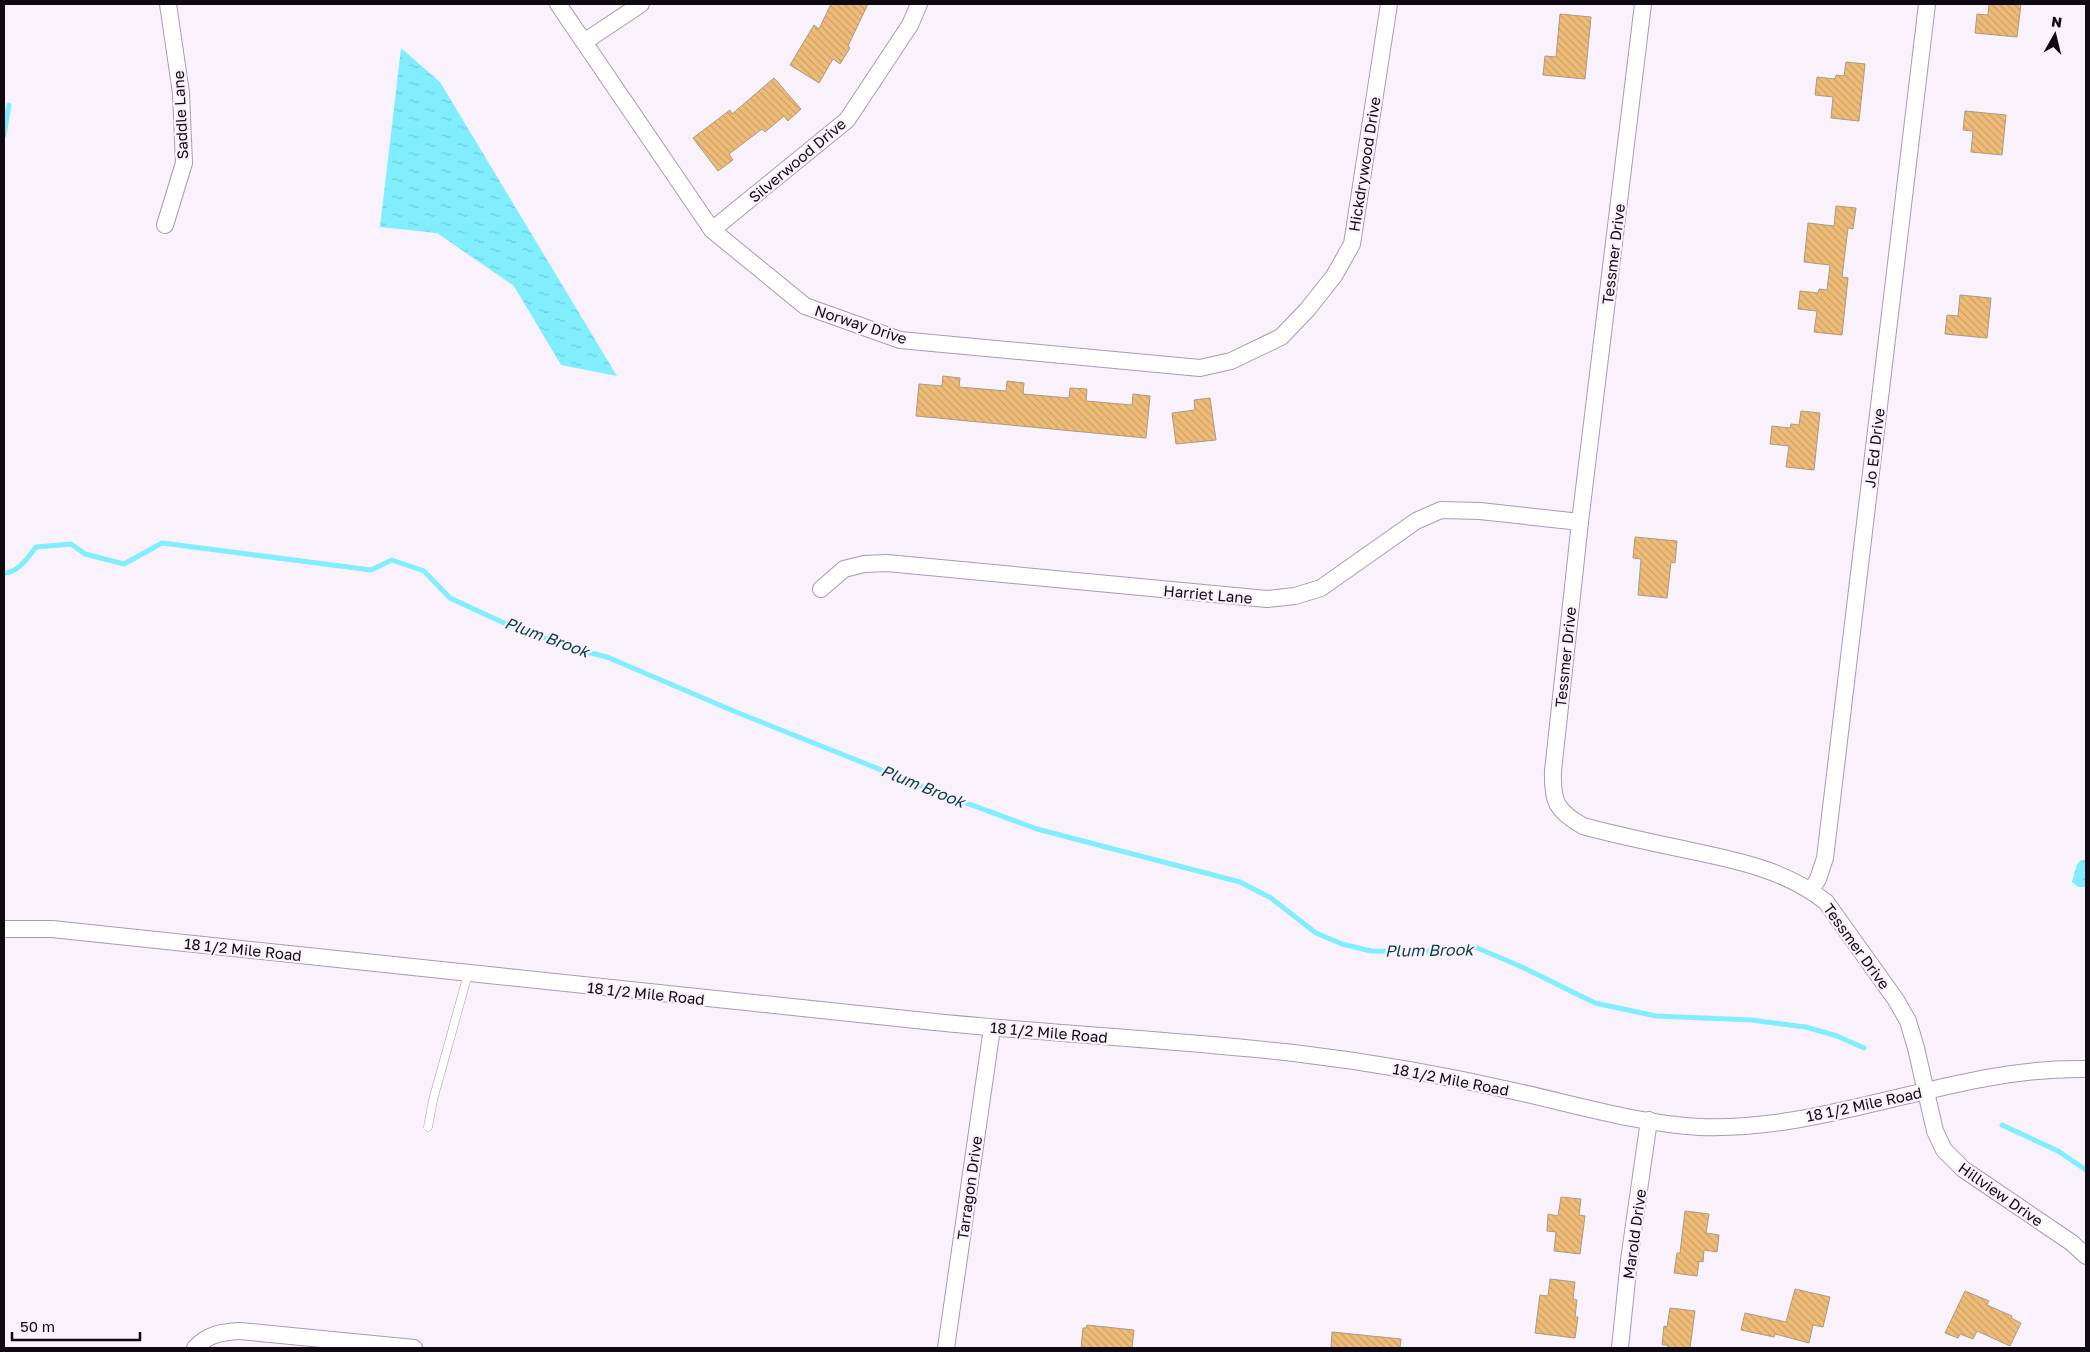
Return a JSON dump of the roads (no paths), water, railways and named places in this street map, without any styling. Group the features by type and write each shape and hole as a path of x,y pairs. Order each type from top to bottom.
{"street":[{"name":"Saddle Lane","path":"166,225 184,162 181,93 168,4"},
{"name":"Norway Drive","path":"558,4 712,230 805,306 900,340 1200,368 1232,361 1281,337 1307,310"},
{"path":"584,42 641,4"},
{"name":"Silverwood Drive","path":"712,230 848,120 910,25 918,4"},
{"name":"Hickdrywood Drive","path":"1307,310 1334,276 1352,244 1389,4"},
{"name":"Tessmer Drive","path":"1643,4 1580,522 1552,790 1557,806 1568,818 1583,826 1751,864 1811,890 1826,902 1896,1000 1908,1021 1926,1091"},
{"name":"Jo Ed Drive","path":"1811,890 1818,878 1825,858 1927,4"},
{"name":"Harriet Lane","path":"821,589 844,570 864,564 887,563 1267,599 1295,596 1321,588 1416,521 1441,510 1480,510 1580,522"},
{"name":"18 1/2 Mile Road","path":"4,929 52,929 992,1028 1296,1054 1457,1079 1649,1120 1697,1126 1760,1125 2030,1071 2086,1069"},
{"name":"Tarragon Drive","path":"946,1348 992,1028"},
{"name":"Hillview Drive","path":"1926,1091 1935,1131 1941,1145 1951,1158 1963,1169 2072,1243 2086,1256"},
{"name":"Marold Drive","path":"1620,1348 1629,1260 1649,1120"},
{"path":"195,1348 210,1336 222,1332 240,1331 414,1348"}],"lane":[{"path":"428,1127 468,974"}],"water":[{"path":"401,48 440,82 617,376 561,365 514,286 437,233 380,227"},
{"path":"2081,860 2086,860 2085,887 2078,887 2072,882 2077,864"}],"waterway":[{"path":"4,135 9,105"},
{"name":"Plum Brook","path":"4,573 18,567 36,547 71,544 85,554 124,564 162,543 371,570 392,560 424,571 450,598 504,623 575,649 607,657 736,712 939,793 1037,829 1240,882 1271,898 1316,933 1342,944 1371,951 1419,952 1475,947 1522,967 1595,1003 1656,1016 1751,1020 1806,1027 1837,1036 1864,1048"},
{"name":"Plum Brook","path":"2002,1125 2058,1151 2086,1170"}]}
